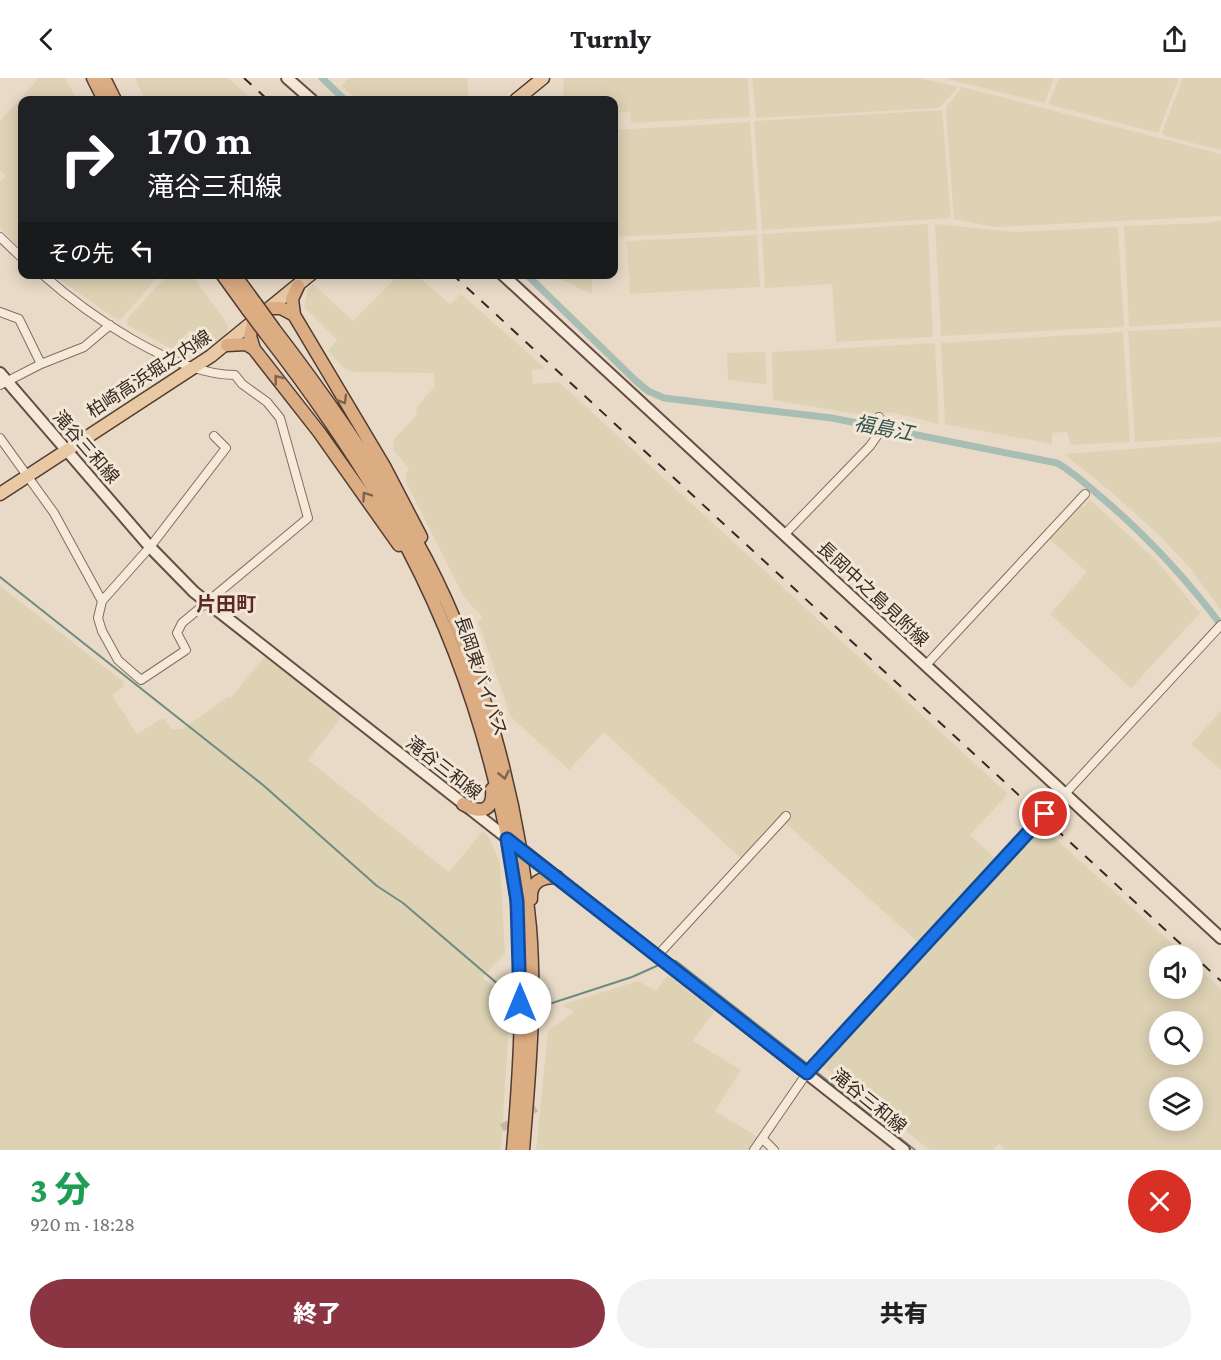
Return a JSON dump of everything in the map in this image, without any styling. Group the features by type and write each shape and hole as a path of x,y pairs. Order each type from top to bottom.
{"highway":[{"path":"93,78 102,96"},
{"path":"104,78 113,96"},
{"path":"227,279 252,307 297,367 403,527"},
{"path":"237,279 252,307"},
{"path":"298,286 292,298 294,315 403,527"},
{"path":"271,308 280,308 294,315"},
{"path":"253,323 250,336 254,349"},
{"path":"227,345 246,344 254,349 339,459 403,527"},
{"name":"長岡東バイパス","path":"403,527 440,612 471,693 507,839 516,892 520,943 520,1040 513,1150"},
{"name":"長岡東バイパス","path":"403,527 436,570 490,719 520,849 530,927 531,968 527,1106 523,1150"},
{"path":"440,612 484,755 492,791 491,802 484,810 476,811 463,804"},
{"path":"527,1106 534,1050 536,979 531,890 540,879 557,877"}],"main road":[{"path":"287,78 307,96"},
{"path":"521,96 543,78"},
{"name":"柏崎高浜堀之内線","path":"0,494 227,345 306,279"},
{"name":"長岡中之島見附線","path":"507,279 1221,938"},
{"name":"滝谷三和線","path":"2,380 183,582 807,1073 899,1149"}],"street":[{"path":"0,237 18,254"},
{"path":"48,279 72,300 137,341 212,374 235,375 275,411 284,429 308,518 300,527 206,601 177,629 178,637 186,650 141,680 118,660 102,631 98,618 102,601 150,547 226,448 214,436"},
{"path":"0,312 19,319 40,364"},
{"path":"2,380 84,347 110,325"},
{"path":"784,534 870,446 878,432 879,419"},
{"path":"0,438 54,513 102,601"},
{"path":"926,665 1085,494"},
{"path":"754,1150 807,1073 1219,626"},
{"path":"657,956 786,816"},
{"path":"763,1139 774,1150"}],"shaded area":[{"path":"39,78 65,78 75,96 23,96"},
{"path":"135,78 228,78 248,96 143,96"},
{"path":"348,78 467,78 469,96 353,96 342,86"},
{"path":"563,78 748,78 750,117 631,123 630,111 619,113 618,125 618,96 564,96"},
{"path":"752,78 920,78 958,87 939,108 756,118"},
{"path":"944,78 1054,78 1044,103"},
{"path":"1059,78 1179,78 1158,133 1051,105 1049,103"},
{"path":"1183,78 1221,78 1221,150 1165,136 1162,132"},
{"path":"962,87 1221,154 1221,216 993,227 954,219 946,112 947,106"},
{"path":"18,101 18,246 0,228 0,182 6,176 0,171 0,121"},
{"path":"942,110 951,218 762,230 754,121"},
{"path":"750,122 757,230 618,237 618,130"},
{"path":"1221,220 1221,321 1129,327 1124,226 1209,223"},
{"path":"928,224 933,337 836,342 832,284 765,288 762,234"},
{"path":"935,224 1016,232 1118,227 1124,327 941,336"},
{"path":"757,235 760,287 630,294 627,241"},
{"path":"59,279 156,279 119,321"},
{"path":"163,279 195,279 228,325 226,336 210,349 190,330 172,349 127,325 128,318"},
{"path":"395,279 421,279 450,304 461,294 546,369 532,370 533,384 559,382 1008,794 970,835 997,860 920,944 784,822 746,863 604,732 569,770 511,717 478,622 482,617 464,597 406,482 409,469 393,450 394,439 416,416 417,407 435,386 433,373 353,372 345,369 328,351 337,340 304,307 308,289 313,284 353,321"},
{"path":"562,279 592,279 592,293"},
{"path":"1221,327 1221,437 1135,442 1128,331"},
{"path":"1123,332 1130,442 1071,445 1067,432 1052,433 1052,444 945,424 941,343"},
{"path":"935,343 939,424 891,412 869,416 773,400 772,352"},
{"path":"765,352 767,384 728,380 727,353"},
{"path":"1221,442 1221,610 1190,568 1157,533 1064,454"},
{"path":"1090,500 1156,560 1200,613 1131,688 1050,614 1087,572 1048,538 1080,504 1084,507"},
{"path":"0,586 124,682 123,687 112,695 137,734 161,719 165,719 172,729 182,729 228,697 231,698 265,656 342,716 308,760 449,872 483,831 489,837 500,864 505,954 482,977 496,989 487,997 495,1004 510,1006 501,1150 0,1150"},
{"path":"1221,711 1221,770 1191,744"},
{"path":"1042,827 1174,945 1149,945 1149,999 1203,999 1203,972 1221,989 1221,1150 1005,1150 999,1144 993,1150 930,1150 820,1064"},
{"path":"668,975 714,1011 693,1041 741,1070 715,1111 758,1137 748,1150 536,1150 548,1031 574,1012 562,1005 638,981 656,991"}],"waterway":[{"name":"福島江","path":"322,78 341,96"},
{"name":"福島江","path":"531,279 635,380 648,391 664,398 832,418 1057,463 1085,483 1150,542 1194,590 1221,625"},
{"path":"0,577 263,785 377,886 403,903 513,997"},
{"path":"669,960 676,961 810,1066"},
{"path":"543,1006 632,977 661,964"},
{"path":"814,1070 915,1150"}],"tunnel":[{"path":"502,1128 536,1108"}],"railway":[{"path":"244,78 264,96"},
{"path":"457,279 1221,981"}],"district":[{"name":"片田町","path":"226,604"}],"route":[{"path":"520,1003 517,901 507,839 807,1073 1045,814"}]}
